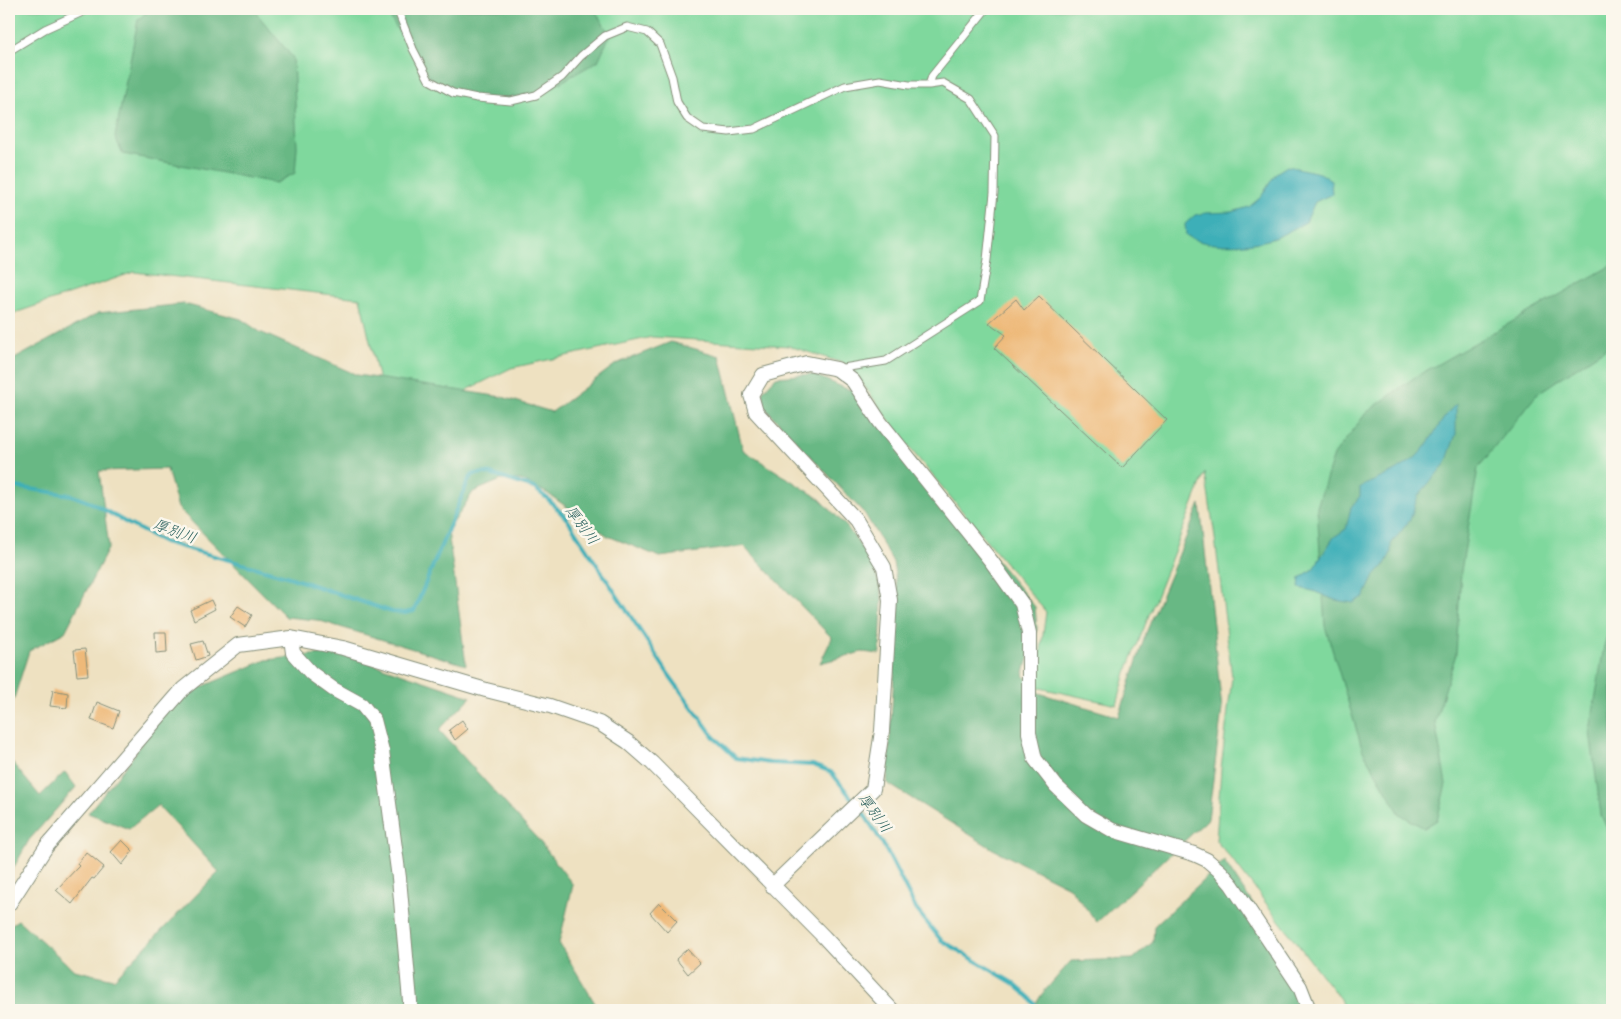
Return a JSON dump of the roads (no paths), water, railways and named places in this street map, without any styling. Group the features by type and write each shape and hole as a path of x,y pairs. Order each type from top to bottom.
{"street":[{"path":"772,886 873,789 882,731 890,610 884,567 856,520 756,412 751,395 763,375 807,363 837,369 853,381 880,422 991,561 1022,604 1030,633 1029,733 1036,759 1056,786 1086,815 1112,830 1194,854 1207,860 1221,872 1232,885 1300,987 1309,1010"},
{"path":"291,638 293,654 311,672 333,689 362,705 374,720 382,751 400,878 410,1010"},
{"path":"9,904 46,847 183,689 238,645 291,638 343,648 486,690 550,706 599,723 628,742 652,763 892,1010"}],"lane":[{"path":"9,51 45,29 89,9"},
{"path":"397,9 413,49 429,80 453,93 477,98 511,102 536,94 562,78 581,56 606,36 627,27 647,32 660,44 672,77 677,102 687,118 703,130 729,132 754,129 845,86 880,80 909,85 943,83 971,99 995,136 994,193 987,260 980,301 886,361 837,369"},
{"path":"929,85 932,76 986,9"}],"water":[{"path":"1287,166 1320,173 1331,180 1332,194 1315,202 1306,222 1274,238 1254,243 1216,244 1194,239 1186,235 1185,224 1195,215 1232,212 1249,207 1261,197 1276,173"},
{"path":"1456,404 1456,434 1446,463 1418,496 1410,520 1391,544 1391,553 1384,566 1373,578 1364,597 1353,603 1335,600 1313,591 1299,588 1300,578 1313,569 1334,537 1346,529 1351,507 1360,496 1360,487 1397,470 1416,457 1427,445"}],"waterway":[{"name":"厚別川","path":"9,486 71,495 94,504 164,542 286,576 392,612 405,613 414,611 469,479 474,474 487,473 534,488 548,499 567,519 669,675 714,737 736,758 770,763 813,765 831,772 864,814 883,844 916,909 941,940 1013,983 1030,998 1039,1010"}]}
